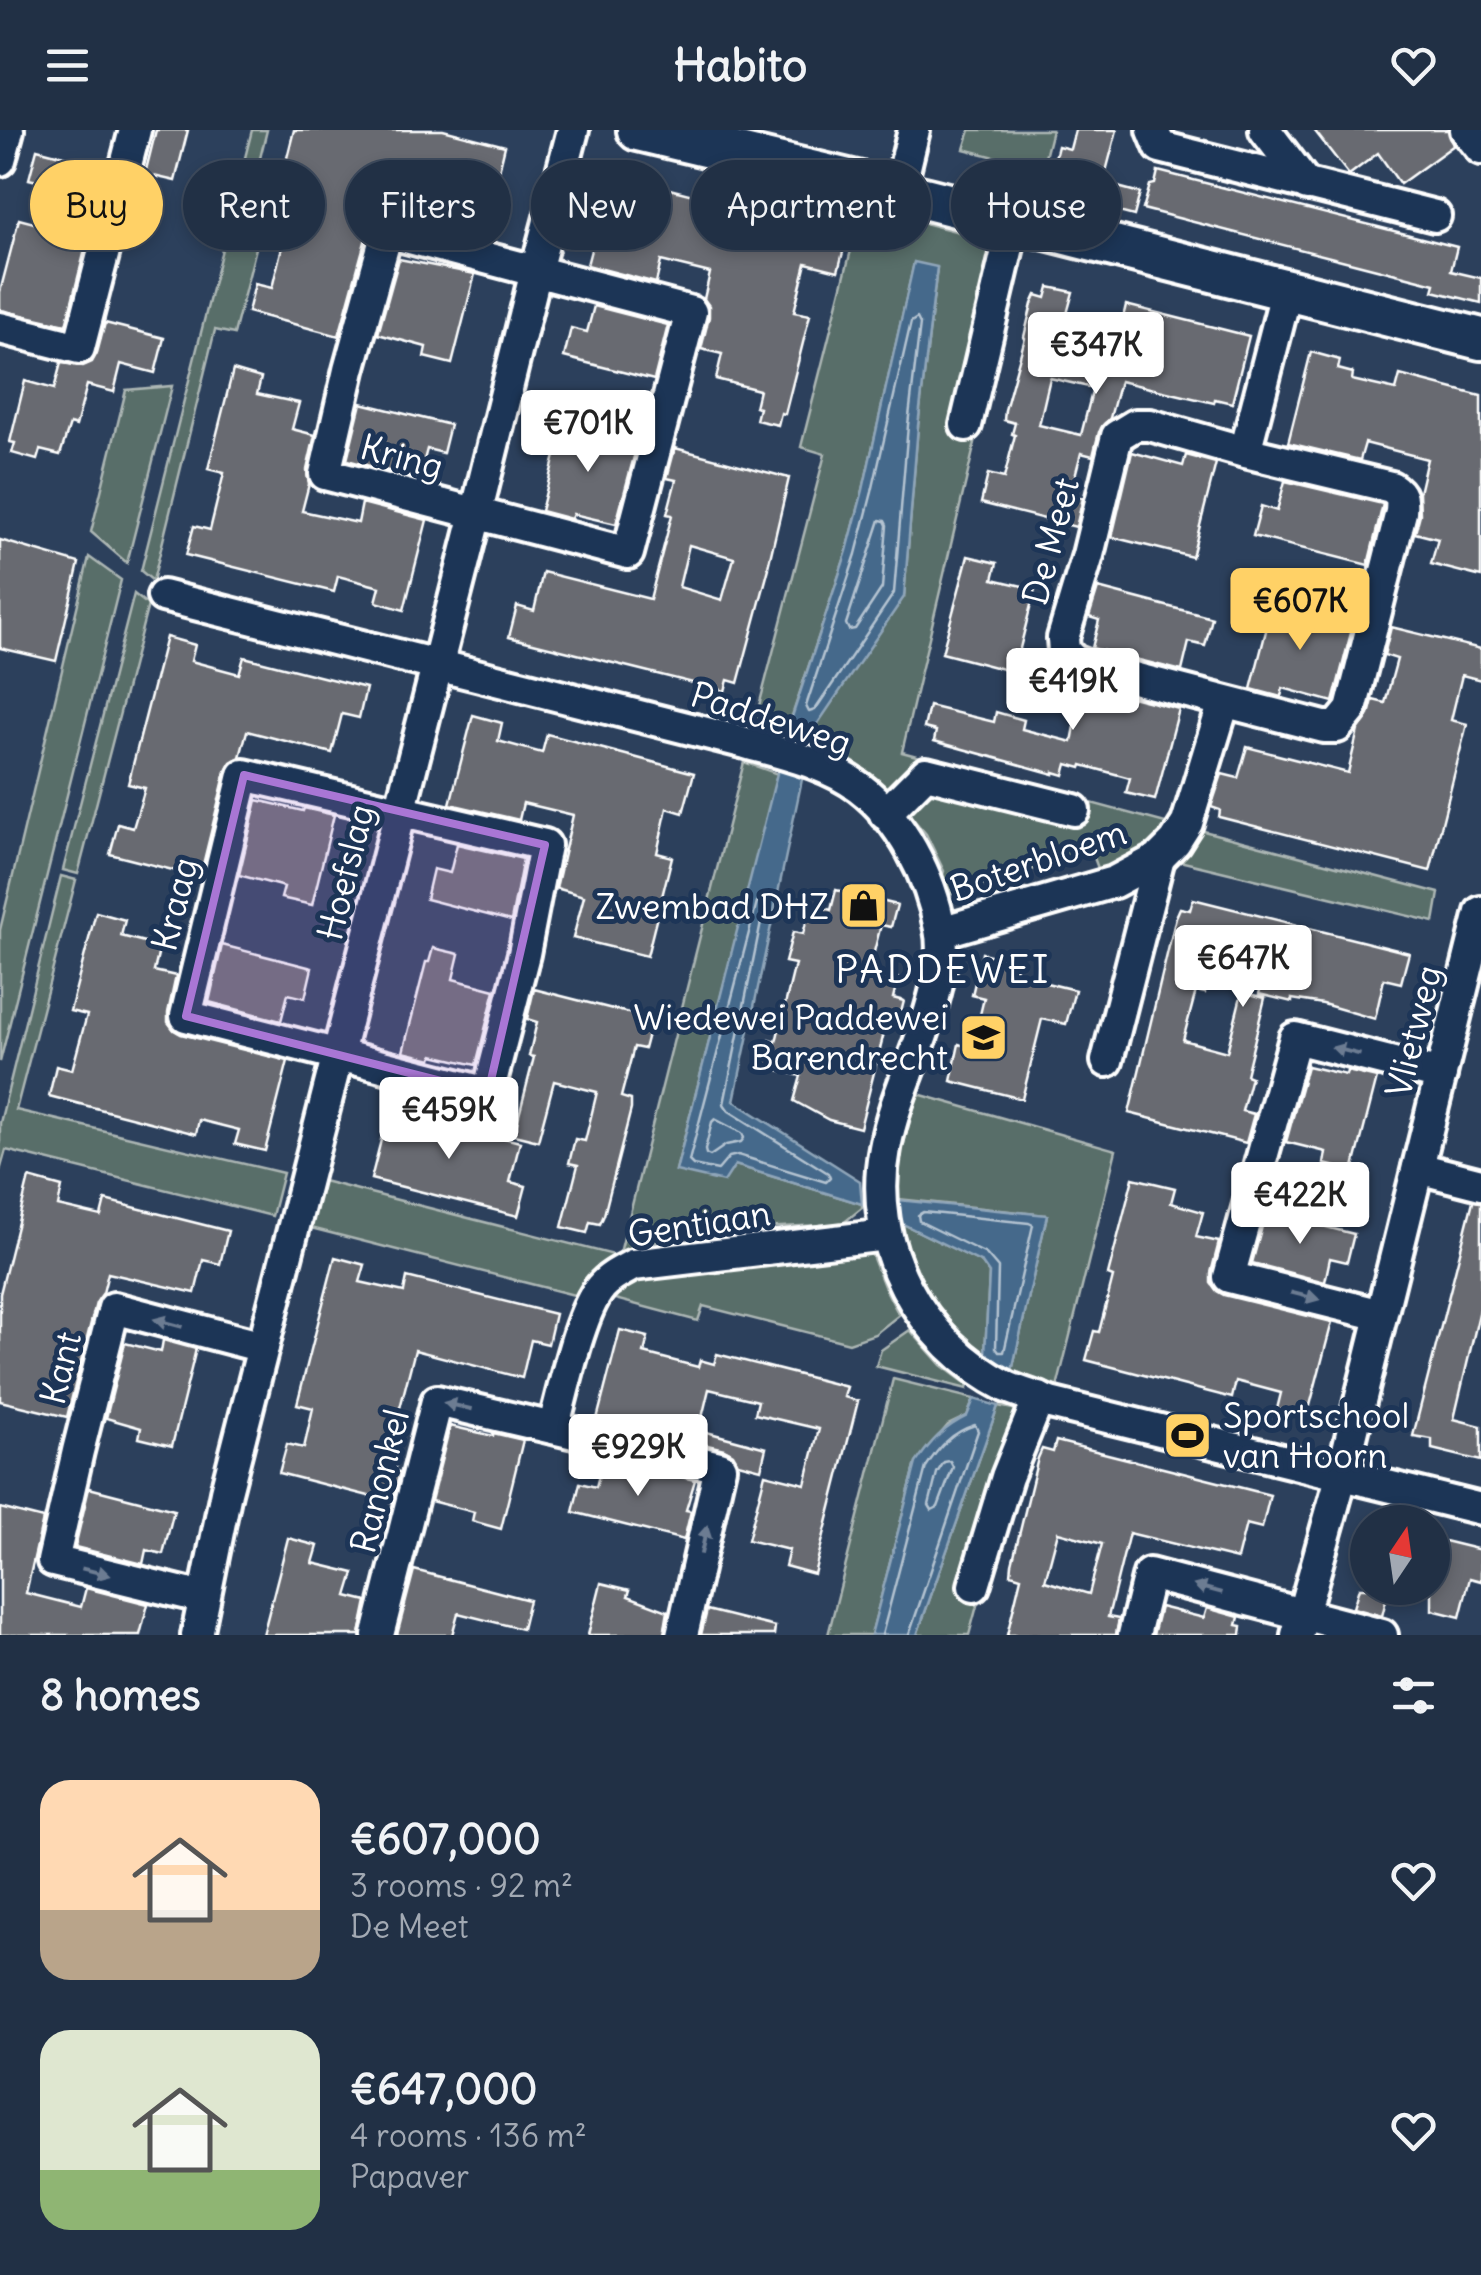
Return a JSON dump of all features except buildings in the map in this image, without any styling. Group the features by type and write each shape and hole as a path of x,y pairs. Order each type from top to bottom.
{"street":[{"path":"0,160 8,130"},
{"name":"Hoefslag","path":"197,1635 226,1492 574,130"},
{"path":"638,130 765,160"},
{"path":"907,160 914,130"},
{"path":"1153,130 1160,147 1435,216"},
{"path":"1265,130 1307,185"},
{"path":"1466,130 1481,150"},
{"path":"0,328 79,348 124,132"},
{"name":"Kring","path":"387,232 536,271 691,312 628,552 325,474 387,232"},
{"path":"1121,248 1481,339"},
{"path":"966,425 1007,250"},
{"path":"1245,452 1287,289"},
{"name":"De Meet","path":"1135,424 1150,425 1245,452 1391,487 1399,493 1401,512 1350,710 1336,727 1224,702 1074,661 1064,651 1062,638 1118,436 1135,424"},
{"name":"Paddeweg","path":"163,596 780,753 838,774 859,787 897,828 916,858 941,932 933,1000 885,1148 882,1175 885,1224 898,1273 932,1327 960,1356 1008,1386 1039,1398 1481,1508"},
{"path":"1107,1061 1159,858 1176,842 1186,822 1224,702"},
{"name":"Boterbloem","path":"885,814 926,772 1074,810"},
{"name":"Kraag","path":"244,775 399,811 545,844 524,954 488,1093 186,1016 244,775"},
{"name":"Boterbloem","path":"941,932 1114,882 1159,858"},
{"name":"Vlietweg","path":"1300,1624 1342,1474 1481,912"},
{"path":"1381,1315 1229,1277 1294,1038 1441,1075"},
{"path":"1418,1168 1481,1184"},
{"name":"Gentiaan","path":"553,1428 584,1318 600,1288 623,1270 633,1265 885,1224"},
{"name":"Kant","path":"204,1598 53,1561 78,1451 114,1308 263,1347"},
{"path":"974,1586 1007,1477 1039,1398"},
{"name":"Ranonkel","path":"378,1635 437,1402 553,1428"},
{"path":"553,1428 720,1467 682,1635"},
{"path":"1134,1635 1149,1574 1300,1624 1382,1635"}],"highlighted area":[{"path":"244,775 545,845 488,1093 186,1016"}],"green space":[{"path":"252,130 267,130 260,160 244,160"},
{"path":"970,130 1052,130 1044,160 1007,160 964,149"},
{"path":"931,225 951,230 951,250 1021,250 902,752 1173,825 1166,838 1100,874 1092,852 996,880 1001,899 995,901 990,882 952,894 926,834 889,791 879,794 812,743 754,725 825,454 801,447 851,250 931,250","holes":["914,263 937,268 918,426 904,597 789,725 847,551"]},
{"path":"222,250 255,250 234,334 215,330 153,581 141,571"},
{"path":"172,386 127,563 91,532 126,390"},
{"path":"89,557 121,580 0,1062 0,930"},
{"path":"134,594 148,605 78,874 63,870"},
{"path":"744,762 778,774 676,1170 735,1165 862,1204 862,1208 842,1224 697,1231 620,1253"},
{"path":"1196,829 1439,893 1434,922 1175,860"},
{"path":"61,876 76,880 16,1110 283,1173 272,1216 6,1150 0,1171 0,1123"},
{"path":"918,1094 1116,1150 1057,1388 1012,1371 1047,1215 898,1199 900,1160"},
{"path":"323,1181 614,1255 593,1273 582,1297 311,1228"},
{"path":"901,1223 982,1263 989,1273 985,1355 955,1329 929,1298 911,1262"},
{"path":"861,1249 871,1253 899,1315 875,1334 849,1343 703,1306 698,1321 607,1297 628,1278"},
{"path":"910,1330 941,1365 968,1385 967,1389 876,1366 881,1350"},
{"path":"893,1379 974,1399 967,1416 948,1425 916,1463 871,1635 828,1635"},
{"path":"998,1406 1018,1410 984,1508 981,1591 969,1635 917,1635"}],"water":[{"path":"914,262 937,267 918,426 904,597 812,732 734,1101 860,1181 862,1204 735,1165 724,1182 676,1171 789,726 863,490"},
{"path":"898,1200 1047,1215 1012,1371 985,1355 989,1273 982,1263 901,1223"},
{"path":"974,1399 998,1406 917,1635 871,1635 916,1463 938,1436 967,1416"}],"place":[{"name":"Zwembad DHZ","path":"864,906"},
{"name":"Wiedewei Paddewei Barendrecht","path":"983,1037"},
{"name":"Sportschool van Hoorn","path":"1188,1435"}],"district":[{"name":"PADDEWEI","path":"943,969"}]}
